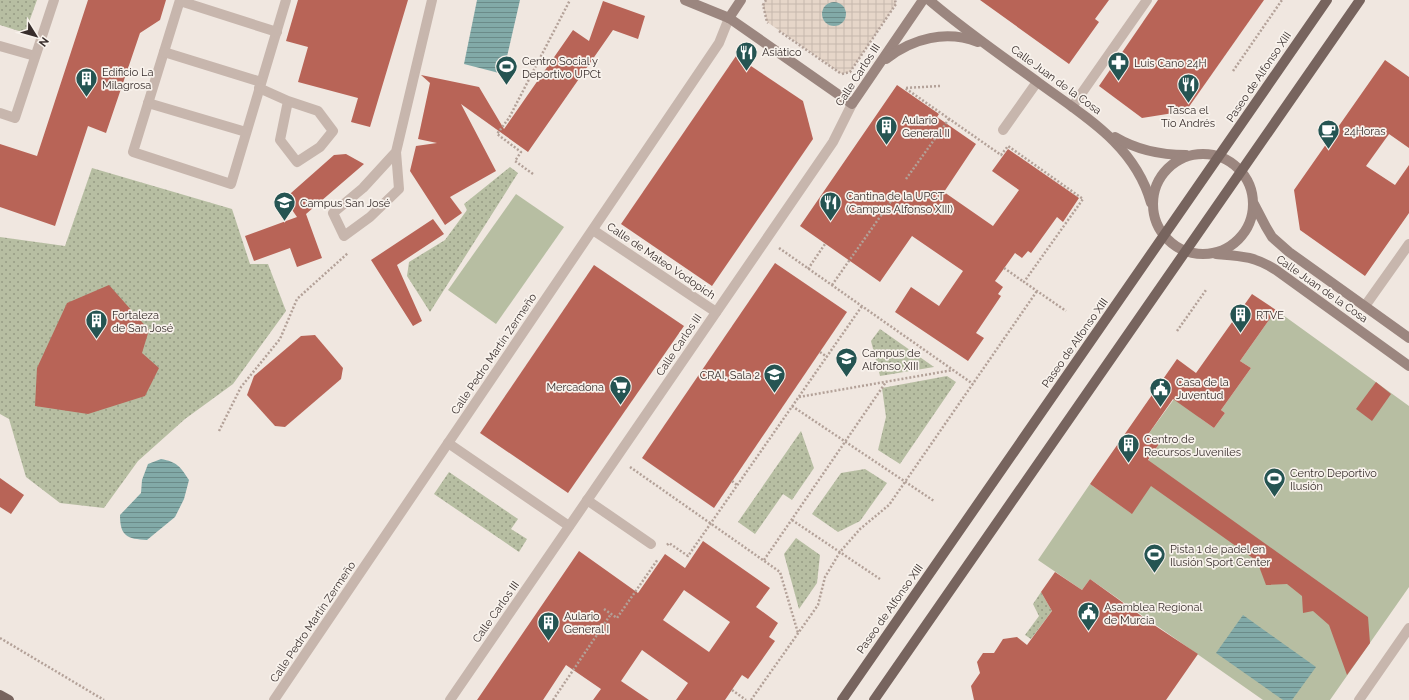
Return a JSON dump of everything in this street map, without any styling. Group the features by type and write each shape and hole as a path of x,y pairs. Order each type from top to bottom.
{"main road":[{"name":"Paseo de Alfonso XIII","path":"842,700 1327,0"},
{"path":"874,700 1360,0"},
{"path":"0,695 9,700"}],"street":[{"path":"0,114 15,118 54,0"},
{"path":"277,32 180,0 133,152 231,184 260,85 277,32 286,0"},
{"path":"396,152 363,188 333,213 344,236 370,217 399,189 396,152 432,0"},
{"path":"685,0 729,18 852,104"},
{"path":"729,18 741,0"},
{"name":"Calle Carlos III","path":"450,700 833,142 852,104 923,0"},
{"name":"Calle Juan de la Cosa","path":"929,0 953,20 1037,82 1103,130 1126,144 1146,150 1176,155 1198,154"},
{"path":"1072,107 1147,0"},
{"name":"Calle Pedro Martín Zermeño","path":"274,700 719,43 729,18"},
{"name":"Calle Juan de la Cosa","path":"877,68 883,61 914,42 936,37 963,37 983,44 994,50"},
{"path":"0,46 35,56"},
{"path":"164,52 260,85 288,101 318,111 333,132 320,147 297,162 280,140 288,101"},
{"path":"1003,130 1037,82"},
{"path":"148,103 246,132"},
{"name":"Calle Juan de la Cosa","path":"1103,130 1119,145 1135,167 1147,190 1154,215 1164,237"},
{"path":"1154,215 1154,194 1160,178 1166,170 1179,159 1198,154 1210,154 1228,159 1242,170 1249,180 1253,192 1254,204 1251,222 1242,237 1228,248 1212,254"},
{"name":"Calle Juan de la Cosa","path":"1254,204 1266,227 1276,240 1289,252 1409,338"},
{"name":"Calle de Mateo Vodopich","path":"593,230 716,312"},
{"path":"1164,237 1174,245 1186,251"},
{"path":"1365,306 1409,244"},
{"name":"Calle Juan de la Cosa","path":"1186,251 1199,254 1246,256 1264,262 1409,366"},
{"path":"448,443 569,526"},
{"path":"587,500 651,544"},
{"path":"1359,700 1409,628"}],"path":[{"path":"532,174 515,161 521,152 497,134 509,118 570,0"},
{"path":"766,0 763,5 767,22 841,73 850,72 896,4 894,0"},
{"path":"1233,71 1282,0"},
{"path":"940,86 905,88 1001,156 1008,146 1082,199 1024,282"},
{"path":"906,179 949,120"},
{"path":"832,285 894,197"},
{"path":"219,431 241,388 280,339 297,299 353,248 344,236"},
{"path":"808,269 825,244"},
{"path":"779,248 973,384"},
{"path":"1004,268 1066,311"},
{"path":"1177,331 1206,290"},
{"path":"751,700 818,605 826,577 840,552 860,529 889,505 1037,291"},
{"path":"665,549 669,543 688,556 862,306"},
{"path":"820,352 827,357"},
{"path":"799,397 954,370"},
{"path":"764,560 886,382"},
{"path":"792,406 934,501"},
{"path":"630,468 780,572 798,633"},
{"path":"732,481 738,485"},
{"path":"792,520 880,579"},
{"path":"604,609 617,618 661,555"},
{"path":"553,700 611,614"},
{"path":"0,638 104,700"},
{"path":"732,690 746,700"}],"green space":[{"path":"0,0 37,0 25,33 0,25"},
{"path":"510,167 518,173 430,312 407,276 409,262 445,240 467,210 464,204"},
{"path":"92,168 232,209 250,264 268,264 286,311 233,384 185,419 138,461 104,508 60,503 26,477 9,419 0,414 0,237 65,246"},
{"path":"516,194 564,227 496,324 448,290"},
{"name":"Centro Deportivo Ilusión","path":"1276,310 1409,406 1409,587 1330,700 1263,700 1090,579 1082,590 1038,560 1090,484 1131,513 1148,461 1159,444 1147,436 1177,395 1200,418 1214,428 1225,413 1221,410 1251,368 1240,361"},
{"path":"880,329 934,367 880,376 871,341"},
{"path":"947,376 956,382 900,464 878,450 886,417 882,388"},
{"path":"801,431 814,468 792,500 783,494 755,534 738,522"},
{"path":"865,469 887,483 860,521 838,532 812,514 841,473"},
{"path":"449,472 518,519 511,529 527,539 519,552 434,494"},
{"path":"796,538 820,555 817,583 799,609 784,554"},
{"path":"1041,592 1052,611 1031,639 1025,635 1039,616 1033,604"}],"shaded area":[{"path":"766,0 895,0 896,4 850,72 842,74 767,22 763,5","holes":["826,5 845,9 846,17 823,20 822,12"]}],"water":[{"path":"477,0 520,0 503,74 464,64"},
{"path":"834,2 843,5 846,14 843,23 834,26 825,23 822,14 825,5"},
{"path":"161,459 178,465 189,480 184,499 175,517 147,540 134,539 123,532 121,528 120,515 141,493 142,480 148,464"},
{"path":"1243,615 1316,667 1292,700 1283,700 1216,653"}],"building":[{"name":"Edificio La Milagrosa","path":"88,0 166,0 160,20 140,33 106,133 88,126 55,226 0,207 0,144 37,156"},
{"path":"298,0 408,0 370,127 351,122 358,98 298,82 308,47 286,41"},
{"path":"980,0 1109,0 1095,19 1099,22 1069,64"},
{"path":"1158,0 1264,0 1186,111 1142,118 1099,86"},
{"path":"603,1 645,16 638,39 613,30 528,152 461,104 496,171 450,197 462,213 445,225 410,171 416,146 437,143 418,139 430,83 421,75 479,87 504,129 573,30 589,41"},
{"path":"736,56 803,101 813,139 712,286 621,224"},
{"path":"1385,60 1409,77 1409,148 1389,134 1366,166 1395,185 1409,165 1409,213 1365,276 1300,230 1294,190"},
{"path":"897,85 939,114 937,117 976,144 944,192 993,226 1019,190 992,171 1008,149 1079,198 1063,222 1057,217 1031,253 1028,251 1022,258 1015,253 995,281 1003,287 998,294 1001,296 976,333 984,338 968,361 895,312 911,287 939,306 963,271 912,236 880,282 800,226"},
{"path":"346,154 364,164 306,214 322,258 297,267 290,248 254,261 245,236 297,217 288,204 291,193 334,155"},
{"path":"433,219 444,234 397,265 422,321 413,326 371,260"},
{"path":"775,263 847,312 714,508 642,458"},
{"path":"594,265 684,326 568,493 480,433"},
{"name":"Fortaleza de San José","path":"109,285 149,330 142,353 159,368 145,396 88,414 35,406 37,368 67,303"},
{"path":"1252,294 1276,310 1240,361 1251,368 1221,410 1225,413 1214,428 1173,399 1147,436 1159,444 1148,460 1368,617 1370,643 1347,675 1329,625 1313,611 1303,613 1302,596 1287,584 1266,585 1257,561 1151,486 1132,514 1090,484 1177,359 1196,373"},
{"path":"315,335 343,368 341,379 285,427 275,426 247,395 254,376 301,336"},
{"path":"1376,382 1391,394 1372,421 1356,409"},
{"path":"0,478 24,495 11,514 0,507"},
{"path":"703,541 770,588 756,607 778,623 769,637 775,641 748,679 742,675 725,700 676,700 688,683 642,650 621,681 649,700 593,700 601,689 566,665 543,700 477,700 579,551 638,593 665,554 685,568","holes":["684,590 730,622 709,652 663,620"]},
{"name":"Asamblea Regional de Murcia","path":"1055,572 1082,590 1090,579 1154,625 1198,654 1166,700 974,700 971,686 980,673 977,662 983,653 994,653 1003,639 1017,637 1027,645 1052,611 1041,592"}],"place":[{"name":"Asiático","path":"746,72"},
{"name":"Luis Cano 24H","path":"1119,82"},
{"name":"Centro Social y Deportivo UPCt","path":"506,86"},
{"name":"Edificio La Milagrosa","path":"87,98"},
{"name":"Tasca el Tío Andrés","path":"1188,104"},
{"name":"Aulario General II","path":"886,146"},
{"name":"24Horas","path":"1329,150"},
{"name":"Campus San José","path":"285,222"},
{"name":"Cantina de la UPCT (Campus Alfonso XIII)","path":"830,222"},
{"name":"RTVE","path":"1240,334"},
{"name":"Fortaleza de San José","path":"97,340"},
{"name":"Campus de Alfonso XIII","path":"847,378"},
{"name":"CRAI, Sala 2","path":"775,394"},
{"name":"Mercadona","path":"620,406"},
{"name":"Casa de la Juventud","path":"1161,408"},
{"name":"Centro de Recursos Juveniles","path":"1129,464"},
{"name":"Centro Deportivo Ilusión","path":"1275,498"},
{"name":"Pista 1 de padel en Ilusión Sport Center","path":"1155,574"},
{"name":"Asamblea Regional de Murcia","path":"1088,632"},
{"name":"Aulario General I","path":"549,642"}]}
